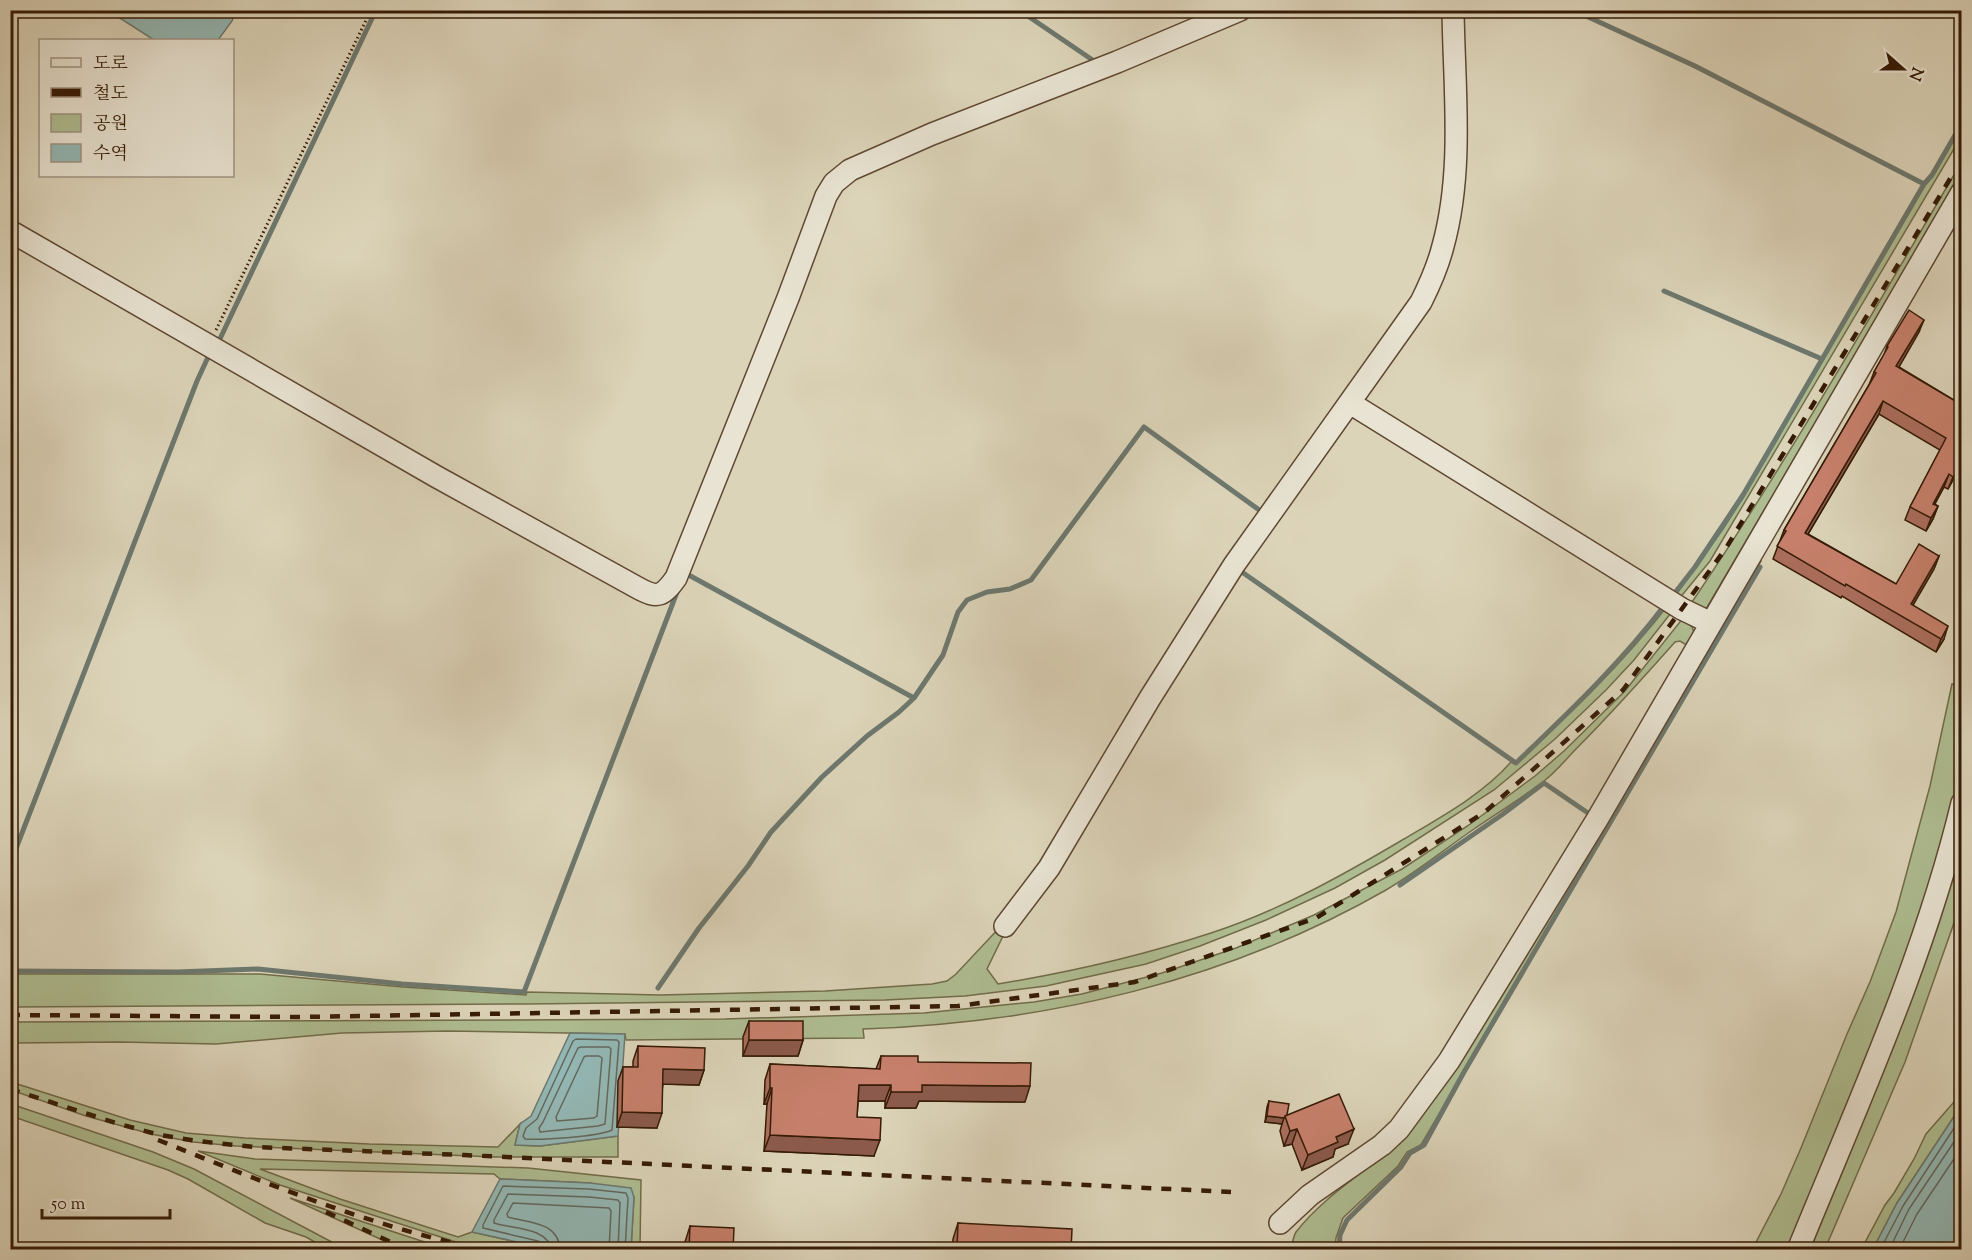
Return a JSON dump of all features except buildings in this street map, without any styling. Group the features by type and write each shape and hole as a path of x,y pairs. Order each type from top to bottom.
{"street":[{"path":"10,231 567,549 651,595 659,595 665,592 676,578 784,309 826,196 834,183 850,170 932,134 1117,62 1240,10"},
{"path":"1005,926 1049,868 1150,698 1234,566 1421,302 1434,274 1450,214 1455,150 1453,10"},
{"path":"1280,1223 1310,1195 1382,1145 1399,1130 1431,1088 1598,818 1962,192"},
{"path":"1350,403 1682,609 1711,623"},
{"path":"1798,1250 1890,1027 1940,882 1962,803"}],"path":[{"path":"209,346 371,10"}],"green space":[{"path":"1961,126 1961,137 1710,561 1679,599 1675,596 1744,496"},
{"path":"1961,163 1961,175 1706,609 1690,605 1795,442"},
{"path":"1755,558 1761,561 1421,1145 1407,1152 1398,1166 1343,1218 1335,1249 1291,1250 1296,1232 1319,1207 1398,1143"},
{"path":"1669,604 1674,609 1634,660 1606,690 1555,739 1494,790 1385,860 1335,888 1266,920 1146,964 1046,986 965,996 885,1000 11,1007 11,974 260,974 526,995 527,992 660,995 825,991 932,984 947,981 956,974 1001,926 1006,930 987,969 998,984 1106,963 1185,941 1261,914 1334,879 1446,814 1487,785 1511,762 1515,764 1556,726 1615,667"},
{"path":"1683,618 1694,632 1688,646 1680,641 1675,642 1553,774 1409,876 1325,922 1263,949 1199,972 1134,991 1000,1018 863,1029 864,1038 626,1040 625,1034 448,1031 342,1033 216,1044 11,1043 10,1022 725,1019 924,1013 1034,1002 1082,994 1162,973 1236,948 1314,915 1402,869 1469,825 1535,776 1564,751 1625,691"},
{"path":"1952,684 1961,686 1961,783 1932,890 1793,1249 1752,1250 1781,1194 1801,1148 1870,982 1896,912 1930,786"},
{"path":"1961,827 1961,903 1905,1062 1825,1249 1802,1250"},
{"path":"11,1082 130,1120 186,1133 369,1144 498,1147 520,1124 515,1145 540,1146 618,1136 618,1157 495,1157 236,1146 193,1142 151,1134 86,1116 11,1090"},
{"path":"1961,1094 1961,1106 1897,1203 1873,1249 1861,1250 1926,1134"},
{"path":"11,1104 153,1152 194,1169 345,1249 327,1249 306,1237 265,1223 168,1170 11,1116"},
{"path":"198,1151 255,1159 528,1168 641,1180 640,1249 631,1249 634,1197 590,1183 500,1179 494,1174 260,1169 340,1199 458,1237 472,1232 549,1249 495,1249 456,1242 280,1185"},
{"path":"290,1198 446,1249 402,1249"}],"water":[{"path":"119,10 236,11 232,21 219,39 152,39 118,17"},
{"path":"570,1033 625,1034 618,1136 540,1146 515,1145 520,1124 531,1116"},
{"path":"1961,1106 1962,1246 1960,1249 1873,1249 1897,1203"},
{"path":"500,1179 590,1183 631,1188 634,1197 631,1249 549,1249 472,1232"}],"waterway":[{"path":"218,343 376,10"},
{"path":"1019,10 1094,61"},
{"path":"1573,10 1695,66 1924,184"},
{"path":"1674,594 1743,495 1962,123"},
{"path":"1664,291 1822,359"},
{"path":"10,864 209,355"},
{"path":"658,988 699,928 748,866 771,832 822,777 914,698 943,655 958,612 967,600 987,592 1010,589 1031,580 1144,427 1262,512 1263,510"},
{"path":"1339,1250 1340,1235 1347,1220 1401,1167 1410,1153 1424,1145 1464,1072 1760,567"},
{"path":"1239,570 1516,763 1612,668 1664,606"},
{"path":"685,573 914,698"},
{"path":"10,971 177,972 258,969 402,984 524,992 679,587"},
{"path":"1400,885 1544,783 1588,813"}],"railway":[{"path":"10,1015 299,1017 958,1006 1135,982 1316,918 1485,812 1623,690 1726,548 1962,159"},
{"path":"10,1089 160,1135 254,1147 1231,1192"},
{"path":"158,1140 361,1217 403,1230 487,1250"},
{"path":"326,1212 408,1250"}]}
